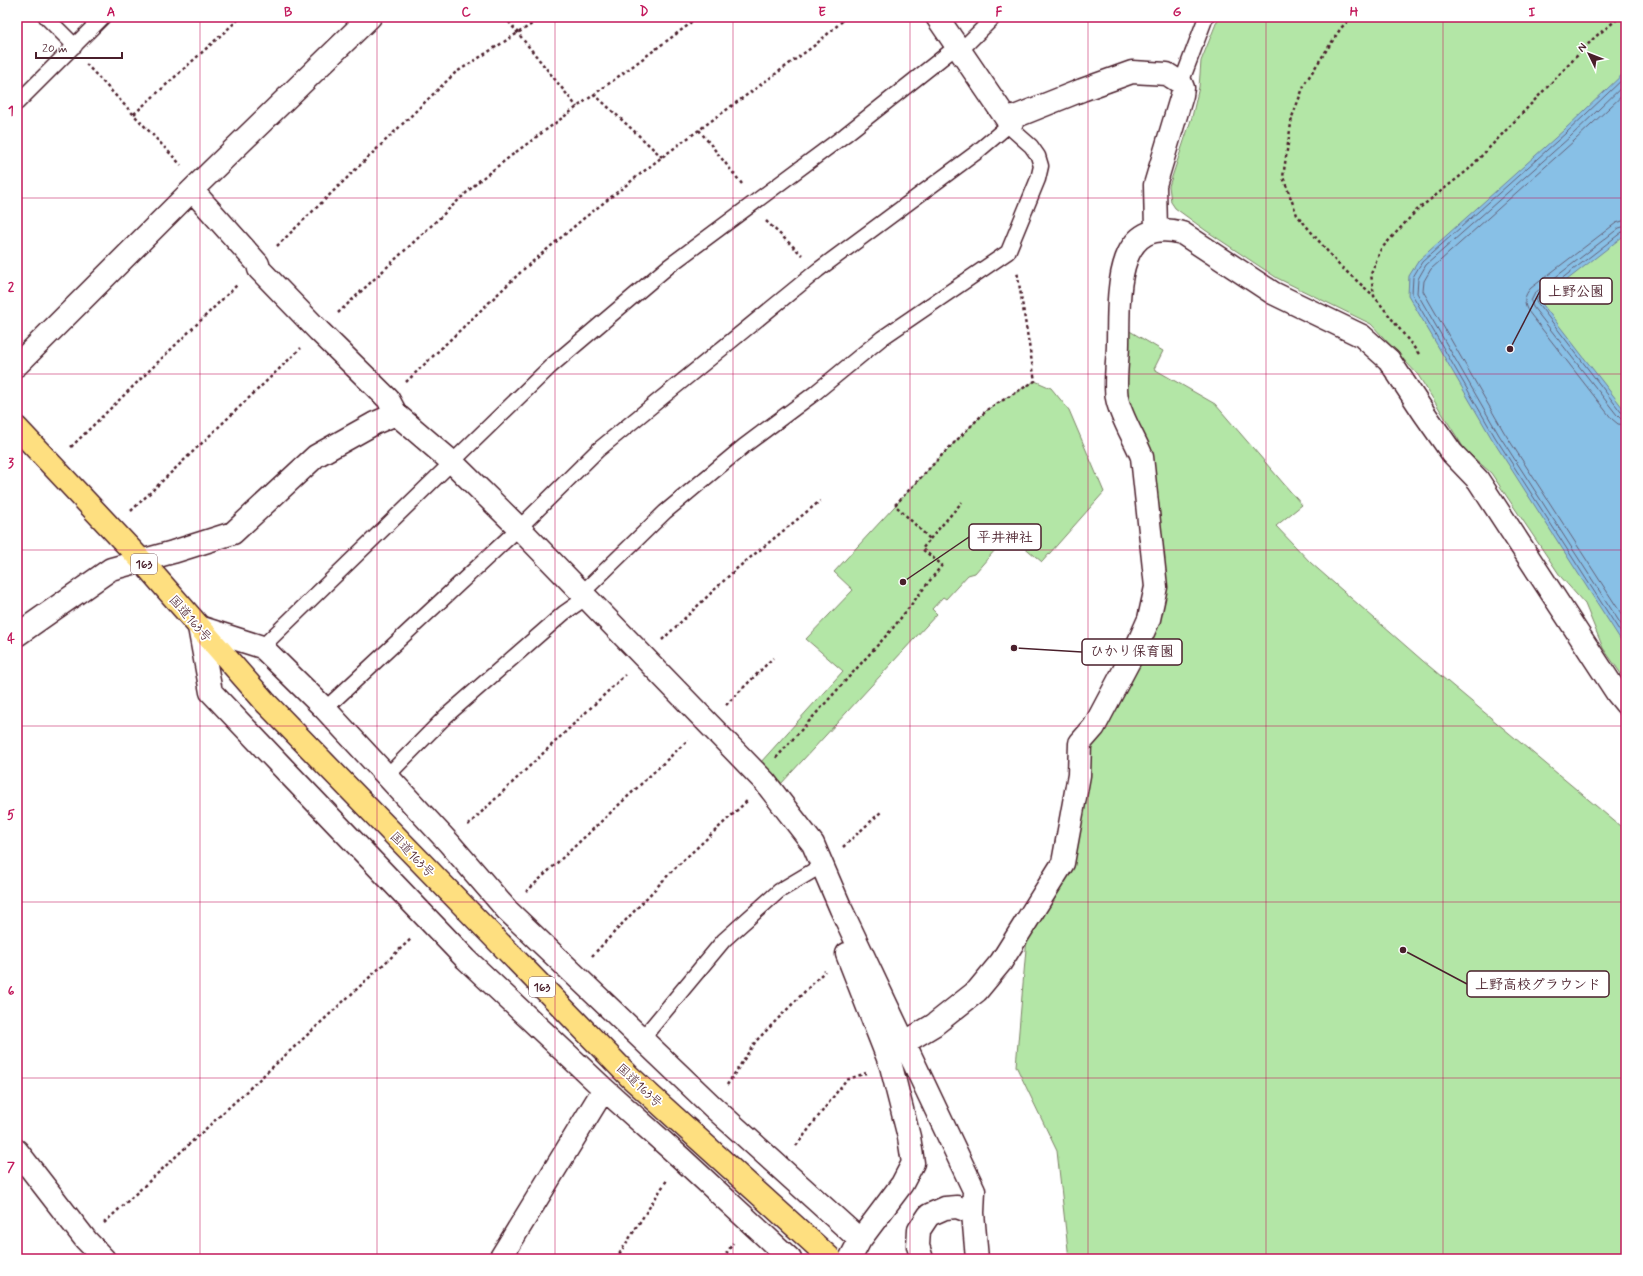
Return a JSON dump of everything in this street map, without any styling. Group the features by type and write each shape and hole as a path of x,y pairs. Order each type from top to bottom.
{"highway":[{"name":"国道163号","path":"17,428 141,560 266,703 628,1076 831,1259"}],"street":[{"path":"17,365 370,17"},
{"path":"937,17 1010,124 1016,116 1132,72 1167,74 1181,83 1183,88 1182,95 1155,184 1156,231"},
{"path":"195,188 258,264 259,269 392,407 452,462 519,528 708,723 760,777 813,844 904,1043 974,1190 973,1213 977,1259"},
{"path":"904,1043 934,1025 977,991 1001,962 1063,863 1079,775 1080,743 1094,727 1150,619 1156,587 1142,457 1135,439 1122,416 1116,398 1119,296 1122,272 1128,255 1142,235 1156,231 1171,230 1182,233 1273,293 1362,336 1389,360 1424,414 1452,453 1478,480 1617,693 1626,704"},
{"path":"17,635 111,569 233,533 316,456 375,423 392,407"},
{"path":"790,1259 604,1089 466,959 211,692 199,627 262,646 325,709 449,844 507,910 642,1040 780,1168 855,1250 902,1184 913,1163 909,1137 891,1066 831,916 842,909"},
{"path":"500,1259 604,1089"},
{"path":"17,1151 86,1240 104,1259"},
{"path":"922,1259 918,1246 920,1230 929,1215 945,1208 957,1207 973,1213"}],"lane":[{"path":"46,17 73,47"},
{"path":"17,103 104,17"},
{"path":"262,646 557,361 669,266 958,49 994,17"},
{"path":"1181,83 1206,17"},
{"path":"325,709 519,528 598,450 818,270 977,152 1010,124 1014,131 1031,146 1038,156 1041,166 1038,179 1008,252 882,338 815,394 744,446 665,512 584,595 446,716 387,776"},
{"path":"642,1040 724,940 779,891 822,866"}],"path":[{"path":"134,114 241,17"},
{"path":"505,17 577,107"},
{"path":"52,466 455,73 543,17"},
{"path":"112,529 319,331 480,180 594,94 688,26 696,17"},
{"path":"392,407 525,268 583,219 662,157 815,45 847,17"},
{"path":"1352,17 1341,28 1305,83 1292,117 1283,177 1297,215 1339,265 1374,296 1415,348 1423,361"},
{"path":"1374,296 1371,274 1381,249 1417,210 1468,170 1596,37 1620,17"},
{"path":"73,47 134,114 195,188"},
{"path":"594,94 662,157"},
{"path":"699,130 753,203 818,270"},
{"path":"930,539 895,505 940,456 988,410 1035,381 1015,257 1008,252"},
{"path":"574,975 672,871 752,797 760,777 893,628 942,565 922,549 962,502"},
{"path":"507,910 674,752 708,723 773,658"},
{"path":"822,866 882,811"},
{"path":"86,1240 430,922"},
{"path":"713,1107 756,1041 824,972 849,958"},
{"path":"780,1168 846,1080 891,1066"},
{"path":"616,1259 681,1158"}],"green space":[{"path":"1221,17 1626,17 1626,681 1603,648 1585,604 1561,577 1491,473 1465,450 1418,375 1371,324 1277,278 1205,230 1175,208 1171,202 1169,186 1192,117 1199,87 1201,61 1217,21"},
{"path":"1128,330 1163,351 1154,369 1215,404 1302,505 1276,526 1311,563 1423,661 1626,831 1626,1259 1069,1259 1057,1151 1016,1066 1027,937 1067,876 1088,748 1100,733 1158,627 1164,595 1127,392"},
{"path":"1035,381 1051,388 1069,410 1104,492 1042,562 1009,534 975,573 968,575 946,599 943,597 932,609 937,614 780,785 760,763 843,671 806,639 853,590 834,572 941,456 988,409"}],"water":[{"path":"1626,71 1626,234 1540,301 1626,412 1626,648 1492,439 1408,295 1409,276 1419,260 1564,130"}],"place":[{"name":"上野公園","path":"1510,349"},
{"name":"平井神社","path":"903,582"},
{"name":"ひかり保育園","path":"1014,648"},
{"name":"上野高校グラウンド","path":"1403,950"}]}
